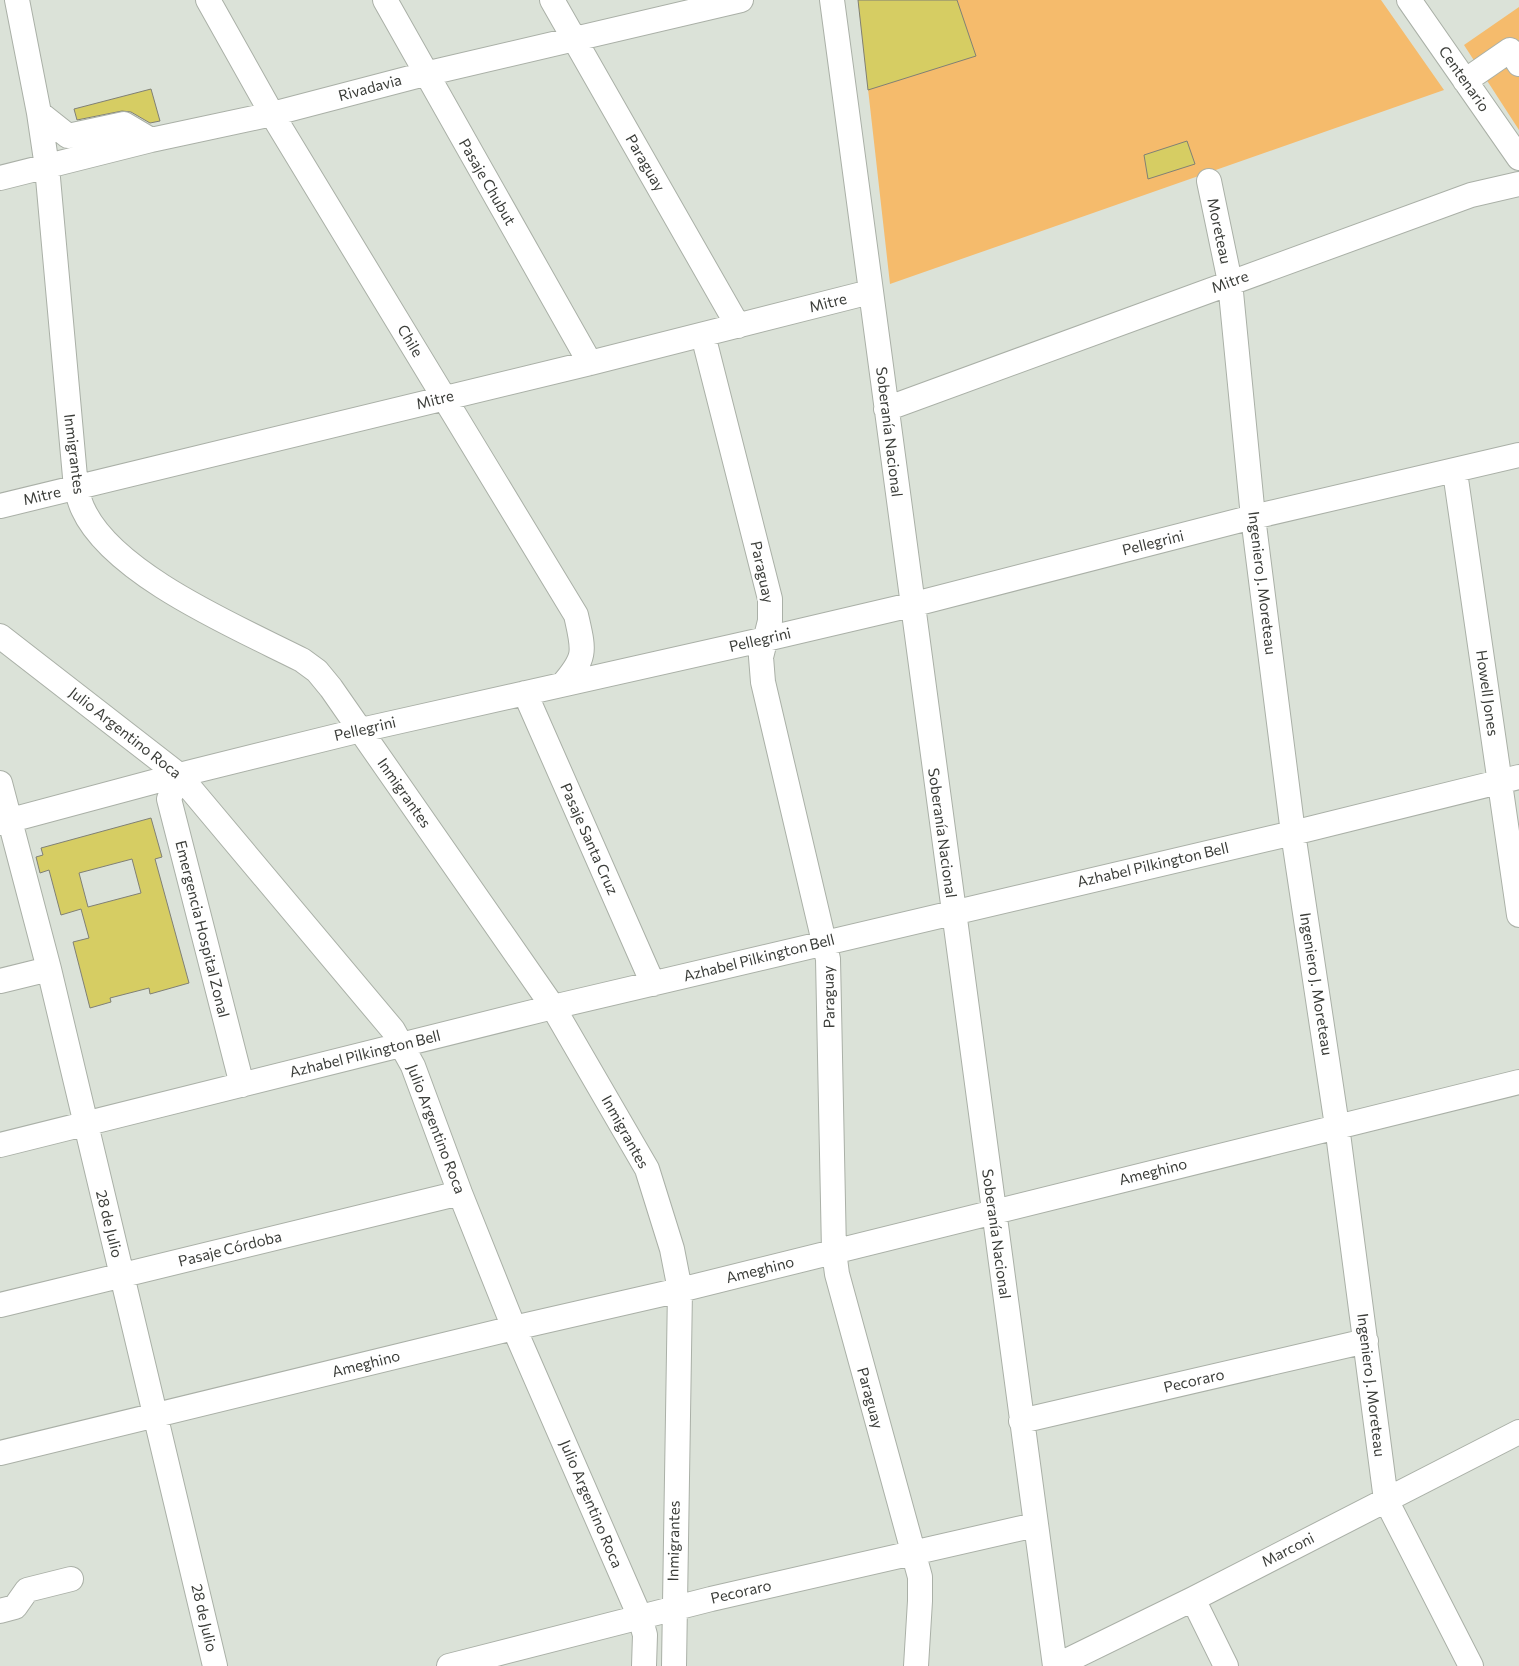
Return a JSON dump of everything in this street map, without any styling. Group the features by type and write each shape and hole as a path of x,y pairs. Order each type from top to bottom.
{"street":[{"name":"Inmigrantes","path":"17,0 39,113 47,166 76,488 83,510 97,531 126,561 178,596 302,660 316,670 553,1007 647,1169 672,1250 680,1290 673,1609"},
{"name":"Chile","path":"208,0 272,114 576,615 582,643 582,657 579,666 563,684"},
{"name":"Pasaje Chubut","path":"385,0 425,74 590,363"},
{"name":"Paraguay","path":"552,0 738,326"},
{"name":"Rivadavia","path":"0,178 152,140 272,114 425,74 741,0"},
{"name":"Soberanía Nacional","path":"832,0 952,912 1056,1666"},
{"name":"Centenario","path":"1409,0 1519,158"},
{"path":"1465,81 1510,50 1519,64"},
{"path":"39,113 68,136 124,124 152,140"},
{"name":"Moreteau","path":"1209,181 1230,282"},
{"name":"Mitre","path":"886,409 1471,195 1519,184"},
{"name":"Ingeniero J. Moreteau","path":"1230,282 1254,517 1293,833 1337,1126 1386,1500 1471,1666"},
{"name":"Mitre","path":"0,506 590,363 870,292"},
{"name":"Paraguay","path":"703,335 770,599 770,621 762,657 763,682 828,959 834,1251 837,1274 920,1577 916,1666"},
{"name":"Pellegrini","path":"5,822 179,774 360,730 911,605 1254,517 1455,472 1519,455"},
{"name":"Howell Jones","path":"1455,472 1510,779 1519,915"},
{"name":"Julio Argentino Roca","path":"0,636 179,774 393,1030 402,1044 413,1066 460,1194 514,1328 640,1617 645,1635 644,1666"},
{"name":"Pasaje Santa Cruz","path":"526,693 653,984"},
{"name":"Emergencia Hospital Zonal","path":"179,774 169,799 242,1085"},
{"name":"Azhabel Pilkington Bell","path":"0,1145 402,1044 825,941 1293,833 1510,779"},
{"name":"28 de Julio","path":"0,783 5,822 49,969 215,1666"},
{"path":"0,981 49,969"},
{"name":"Ameghino","path":"0,1453 514,1328 680,1290 1519,1082"},
{"name":"Pasaje Córdoba","path":"0,1305 460,1194"},
{"name":"Pecoraro","path":"1021,1421 1366,1341"},
{"name":"Marconi","path":"1056,1666 1192,1599 1519,1432"},
{"name":"Pecoraro","path":"448,1666 673,1609 1036,1525"},
{"path":"0,1611 14,1607 27,1590 71,1579"},
{"path":"1192,1599 1226,1666"},
{"path":"673,1609 674,1666"}],"shaded area":[{"path":"858,0 1381,0 1444,90 890,284"},
{"path":"1519,7 1519,130 1464,45"}],"building":[{"path":"858,0 957,0 976,56 868,90"},
{"path":"151,89 160,121 150,123 131,112 122,111 77,120 74,109"},
{"path":"1187,141 1195,164 1148,179 1144,155"},
{"path":"151,818 162,857 155,859 189,983 150,994 149,988 110,998 111,1002 90,1008 73,942 89,938 81,909 61,915 49,870 40,873 36,857 43,855 41,848","holes":["132,859 141,893 88,907 79,873"]}]}
